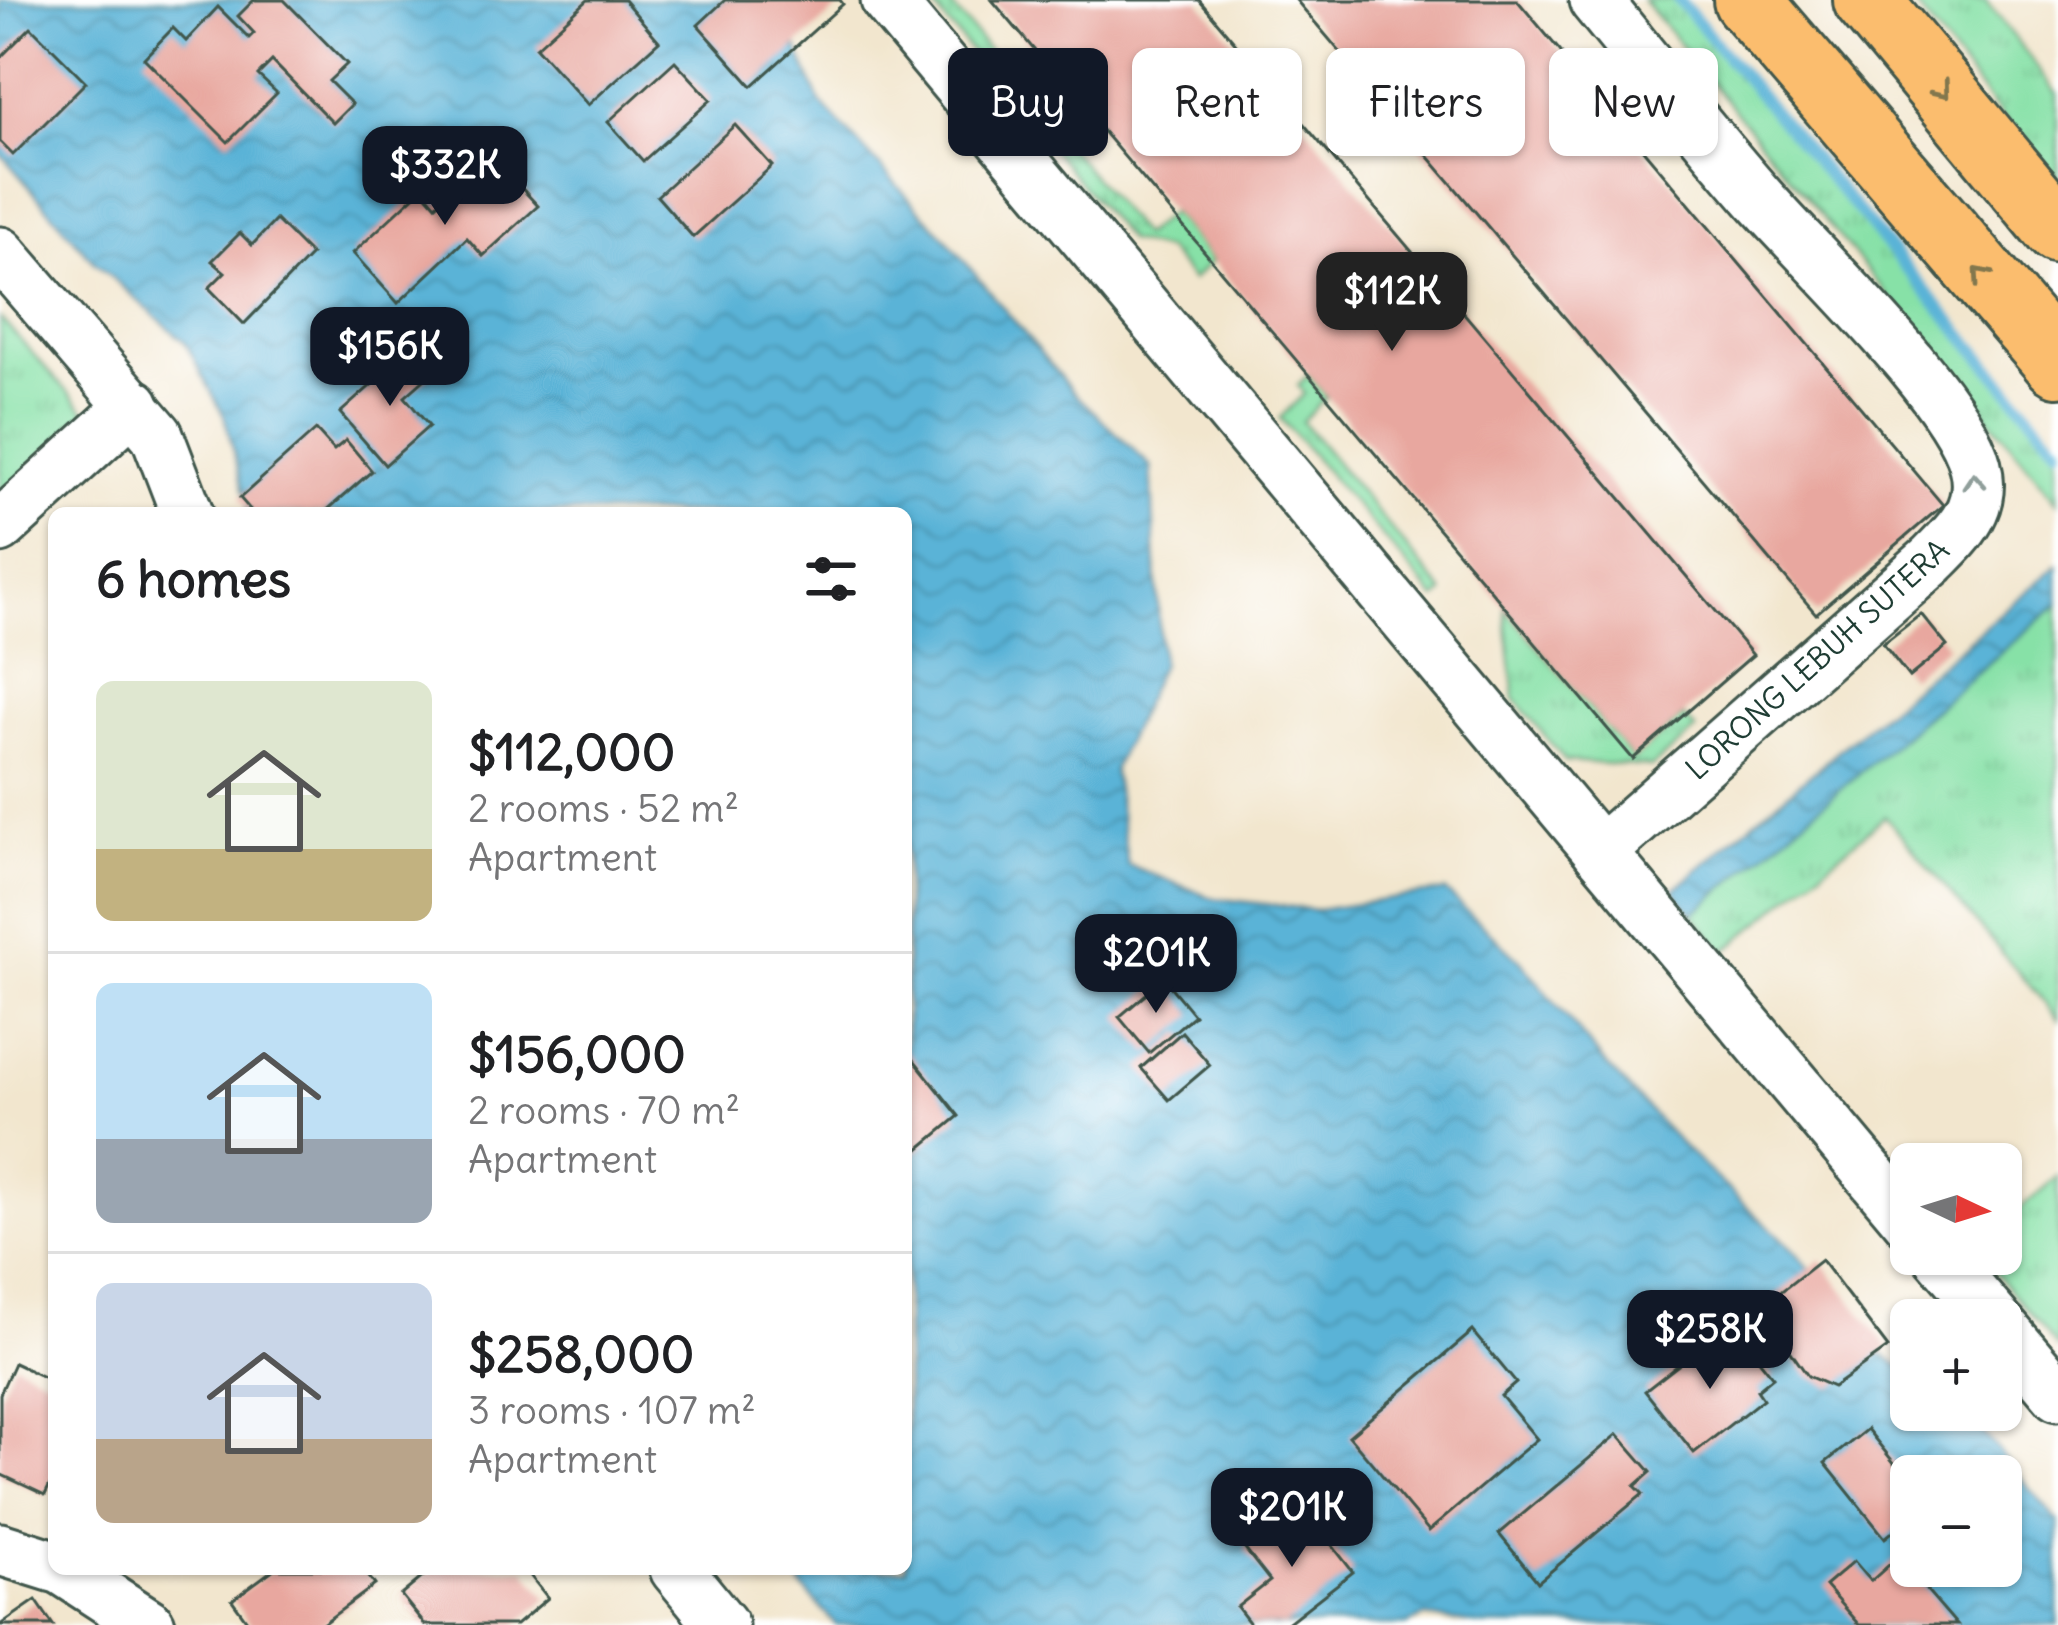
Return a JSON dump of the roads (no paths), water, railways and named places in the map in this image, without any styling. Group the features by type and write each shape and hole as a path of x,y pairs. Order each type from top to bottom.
{"highway":[{"path":"1747,0 2058,364"},
{"path":"1867,0 2058,230"}],"street":[{"name":"LORONG LEBUH SUTERA","path":"1594,0 1755,194 1950,410 1976,466 1977,498 1965,527 1932,560 1812,672 1600,852"},
{"path":"894,4 1890,1198"},
{"path":"0,253 157,435 186,507"},
{"path":"0,527 134,405"},
{"path":"1956,1275 1977,1299"},
{"path":"2022,1352 2058,1394"},
{"path":"0,1549 48,1564"},
{"path":"72,1575 149,1625"},
{"path":"681,1575 722,1625"}],"water":[{"path":"0,0 777,0 820,102 943,235 1072,391 1151,466 1161,664 1113,770 1128,865 1213,898 1317,910 1445,891 1520,960 1606,1065 1689,1153 1795,1251 1876,1350 1890,1360 1890,1431 1982,1431 2002,1455 1890,1455 1890,1587 2022,1587 2022,1479 2058,1522 2058,1625 1484,1625 1425,1617 1406,1625 836,1625 802,1587 798,1575 912,1575 912,507 247,507 225,418 185,342 95,263 0,153"},
{"path":"2058,565 2058,604 1693,914 1673,890"}],"waterway":[{"path":"1679,0 2058,447"}]}
